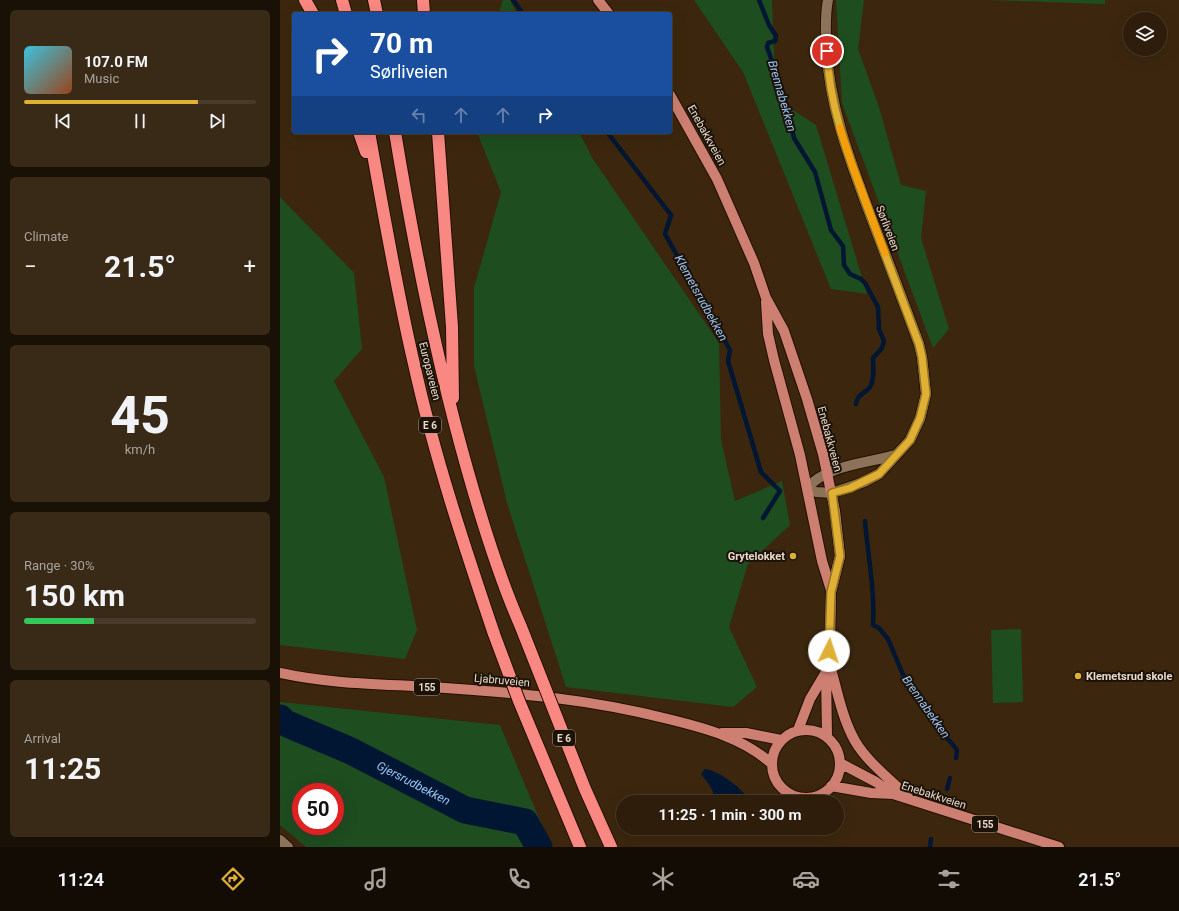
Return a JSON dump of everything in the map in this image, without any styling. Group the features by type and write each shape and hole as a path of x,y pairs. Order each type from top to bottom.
{"highway":[{"path":"305,0 312,12"},
{"path":"342,0 345,12"},
{"path":"374,0 377,12"},
{"path":"423,0 424,12"},
{"name":"E 6","path":"360,134 379,185"},
{"name":"Europaveien","path":"369,134 394,268 414,365 463,540 494,634 519,701 580,847"},
{"name":"Europaveien","path":"395,134 417,263 453,419 488,539 504,590 521,627 585,789 611,847"},
{"name":"E 6","path":"438,134 452,327 453,419"}],"main road":[{"path":"598,0 608,12"},
{"name":"Enebakkveien","path":"672,99 717,179 748,249 766,298 784,331 816,427 827,472 832,493 840,556 831,592 828,660 826,672 827,736"},
{"name":"Enebakkveien","path":"766,298 768,334 808,488 822,561 831,592"},
{"path":"828,660 844,716 855,741 871,762 911,800"},
{"name":"Enebakkveien","path":"798,730 810,699 826,672"},
{"name":"Ljabruveien","path":"280,673 321,680 508,692 561,699 626,709 718,732 746,733 781,740"},
{"path":"798,730 813,730 827,736 836,748 840,763 838,775 831,786 812,798 800,798 782,789 773,774 772,764 773,755 781,740 798,730"},
{"name":"Ljabruveien","path":"718,732 752,749 772,764"},
{"name":"Enebakkveien","path":"840,763 876,782 893,794"},
{"name":"Enebakkveien","path":"831,786 871,793 893,794 1059,847"}],"street":[{"name":"Sørliveien","path":"808,488 816,492 832,493 857,485 879,474 910,440 922,413 926,394 922,357 839,124 829,83 827,64 825,24 828,0"},
{"path":"808,488 816,478 827,472 895,455"},
{"path":"280,840 288,847"}],"green space":[{"path":"503,0 510,0 516,12 499,12"},
{"path":"694,0 772,0 776,99 816,125 867,294 831,289 743,72"},
{"path":"836,0 864,0 858,49 879,107 901,185 926,191 921,238 949,329 933,348 842,103"},
{"path":"986,0 1105,0 1105,4"},
{"path":"478,134 580,134 593,159 719,343 721,440 735,501 782,481 790,525 748,564 729,627 757,687 733,707 566,687 507,503 474,366 474,288 501,192"},
{"path":"280,197 354,273 362,349 334,381 384,477 417,630 405,659 280,645"},
{"path":"1021,629 1023,702 993,703 991,630"},
{"path":"280,702 500,725 551,847 306,847 280,825"}],"water":[{"path":"705,769 711,770 731,781 746,795 714,795 713,791 701,774"}],"waterway":[{"name":"Klemetsrudbekken","path":"513,0 522,12"},
{"name":"Brennabekken","path":"759,0 769,25 776,36 775,41 768,43 767,47 783,92 794,138 815,172 831,230 843,246 844,265 850,274 861,279 865,283 878,307 879,329 884,341 882,348 873,358 872,384 858,398 856,404"},
{"name":"Klemetsrudbekken","path":"609,134 671,215 665,234 730,350 728,361 761,472 780,491 763,518"},
{"name":"Brennabekken","path":"865,521 872,586 873,625 879,628 888,639 904,677 909,682 912,691 921,696 945,736 957,750 956,758"},
{"name":"Gjersrudbekken","path":"280,718 285,723 351,751 465,810 525,822 539,847"},
{"path":"947,789 950,778"},
{"path":"930,847 931,839"}],"slow traffic":[{"path":"840,128 885,253"}],"place":[{"name":"Grytelokket","path":"793,556"},
{"name":"Klemetsrud skole","path":"1078,676"}],"route":[{"path":"827,51 829,83 839,124 852,164 919,344 926,381 925,402 920,418 910,440 902,450 895,455 879,474 850,488 832,493 840,556 831,592 829,651"}]}
